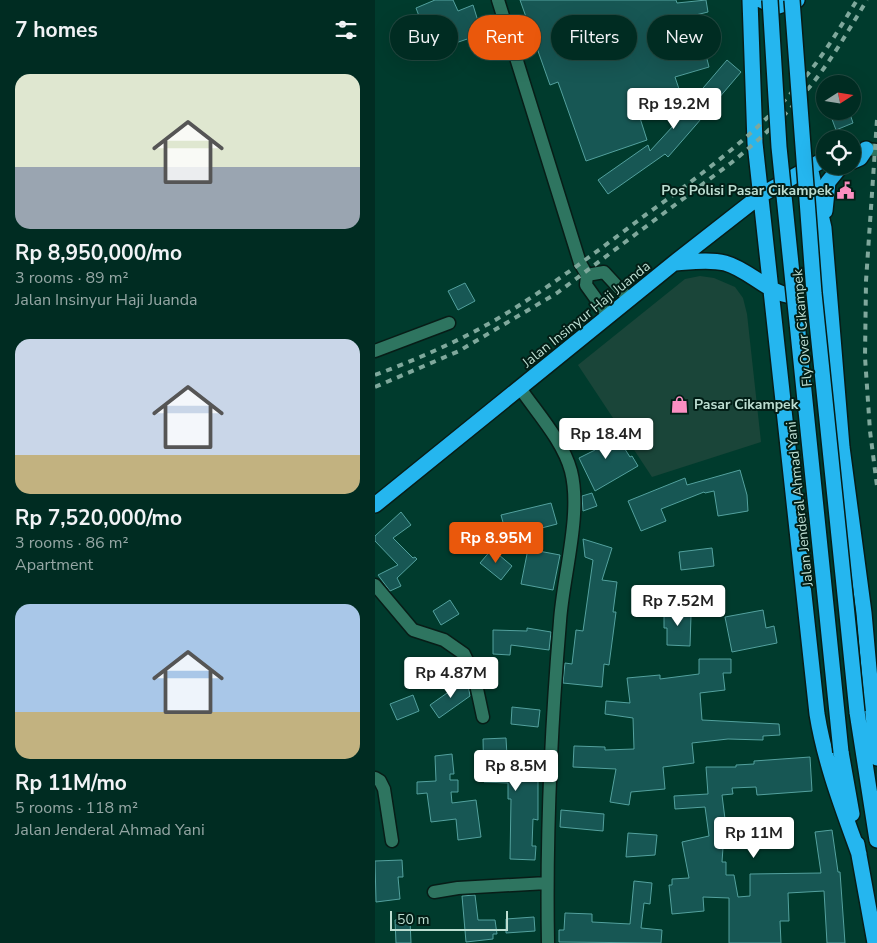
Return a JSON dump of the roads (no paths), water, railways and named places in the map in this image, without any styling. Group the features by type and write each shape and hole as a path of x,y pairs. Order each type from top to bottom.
{"highway":[{"path":"750,0 754,131 817,714 823,747 833,782 859,854"},
{"path":"761,0 775,7 797,0"},
{"name":"Jalan Jenderal Ahmad Yani","path":"770,0 779,147 841,752 875,943"},
{"name":"Fly Over Cikampek","path":"792,0 814,293 857,712 877,840"},
{"name":"Jalan Insinyur Haji Juanda","path":"375,506 674,263 761,195 816,164"},
{"path":"810,167 824,228 843,447 864,612 877,758"},
{"path":"824,228 828,182 834,175"},
{"path":"674,263 725,263 772,290 788,295 805,294 813,290 827,271"}],"street":[{"path":"498,0 580,263 587,275 586,285 609,317"},
{"path":"587,275 604,272 630,300"},
{"path":"375,351 449,323"},
{"path":"520,388 563,451 571,471 574,493 574,521 561,610 554,693 547,883 548,943"},
{"path":"375,585 413,630 444,640 464,654 474,675 483,717"},
{"path":"375,778 380,781 384,789 392,841"},
{"path":"434,892 547,883"}],"railway":[{"path":"375,375 447,345 515,308 580,264 703,172 759,125 803,80 820,58 857,0"},
{"path":"375,387 459,351 557,293 731,163 771,128 807,90 831,58 867,0"},
{"path":"877,120 866,281 865,357 870,431 877,486"}],"place":[{"name":"Pos Polisi Pasar Cikampek","path":"846,190"},
{"name":"Pasar Cikampek","path":"680,404"}]}
